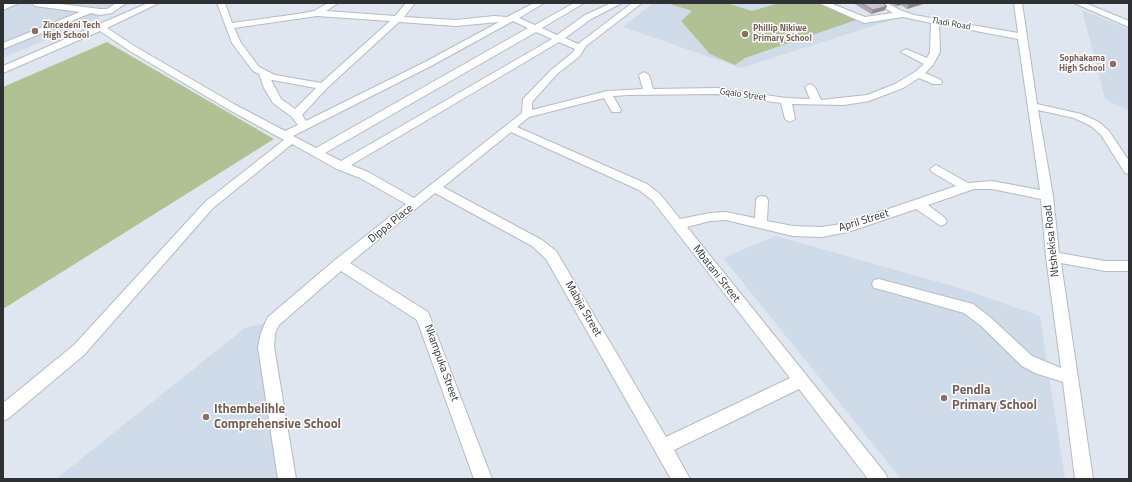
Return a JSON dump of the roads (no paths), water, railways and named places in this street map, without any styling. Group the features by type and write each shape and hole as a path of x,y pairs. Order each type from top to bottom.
{"street":[{"path":"3,7 15,3"},
{"path":"35,3 89,11 107,12 122,3"},
{"path":"3,70 155,3"},
{"path":"221,3 229,26 250,62 264,74 287,81 323,86"},
{"path":"229,26 292,19 317,13 334,3"},
{"path":"296,115 323,86 373,43 411,3"},
{"path":"3,413 79,350 209,205 289,137 304,126 428,64 540,3"},
{"path":"318,152 580,3"},
{"path":"341,166 455,101 558,39 588,17 618,3"},
{"path":"823,3 864,20 904,14"},
{"name":"Tladi Road","path":"881,3 904,14 1024,37"},
{"name":"Ntshekisa Road","path":"1018,3 1024,37 1032,106 1047,196 1053,257 1084,479"},
{"path":"1078,3 1129,24"},
{"path":"527,114 526,105 529,98 554,72 576,54 592,36 634,4"},
{"path":"3,46 89,11"},
{"path":"317,13 456,23 510,19 536,28 580,48"},
{"path":"906,52 930,63 935,52 935,21"},
{"path":"100,27 133,49 230,106 318,152 341,166 358,172 415,204"},
{"name":"Gqalo Street","path":"509,127 527,114 607,94 649,91 717,91 786,101 817,103 844,102 877,96 899,86 918,74 930,63"},
{"path":"264,74 269,88 277,101 296,115 304,126"},
{"path":"918,74 937,82"},
{"path":"644,75 649,91"},
{"path":"810,87 817,103"},
{"path":"607,94 616,110"},
{"path":"786,101 790,119"},
{"path":"1032,106 1077,116 1095,124 1105,133 1129,170"},
{"name":"Dippa Place","path":"287,479 266,347 268,333 273,321 340,264 509,127"},
{"name":"Mbatani Street","path":"509,127 643,187 656,197 879,479"},
{"path":"936,169 966,187"},
{"name":"April Street","path":"677,224 718,216 734,217 793,231 822,232 848,227 966,187 992,185 1047,196"},
{"name":"Mabija Street","path":"435,188 537,243 551,255 681,479"},
{"path":"761,223 762,200"},
{"path":"918,204 941,221"},
{"path":"1053,257 1105,266 1129,266"},
{"name":"Nkampuka Street","path":"340,264 423,316 483,479"},
{"path":"879,284 968,308 986,321 1027,361 1040,368 1070,378"},
{"path":"663,447 800,381"}],"place":[{"name":"Zincedeni Tech High School","path":"35,31"},
{"name":"Phillip Nikiwe Primary School","path":"745,34"},
{"name":"Sophakama High School","path":"1113,64"},
{"name":"Pendla Primary School","path":"944,398"},
{"name":"Ithembelihle Comprehensive School","path":"206,417"}]}
